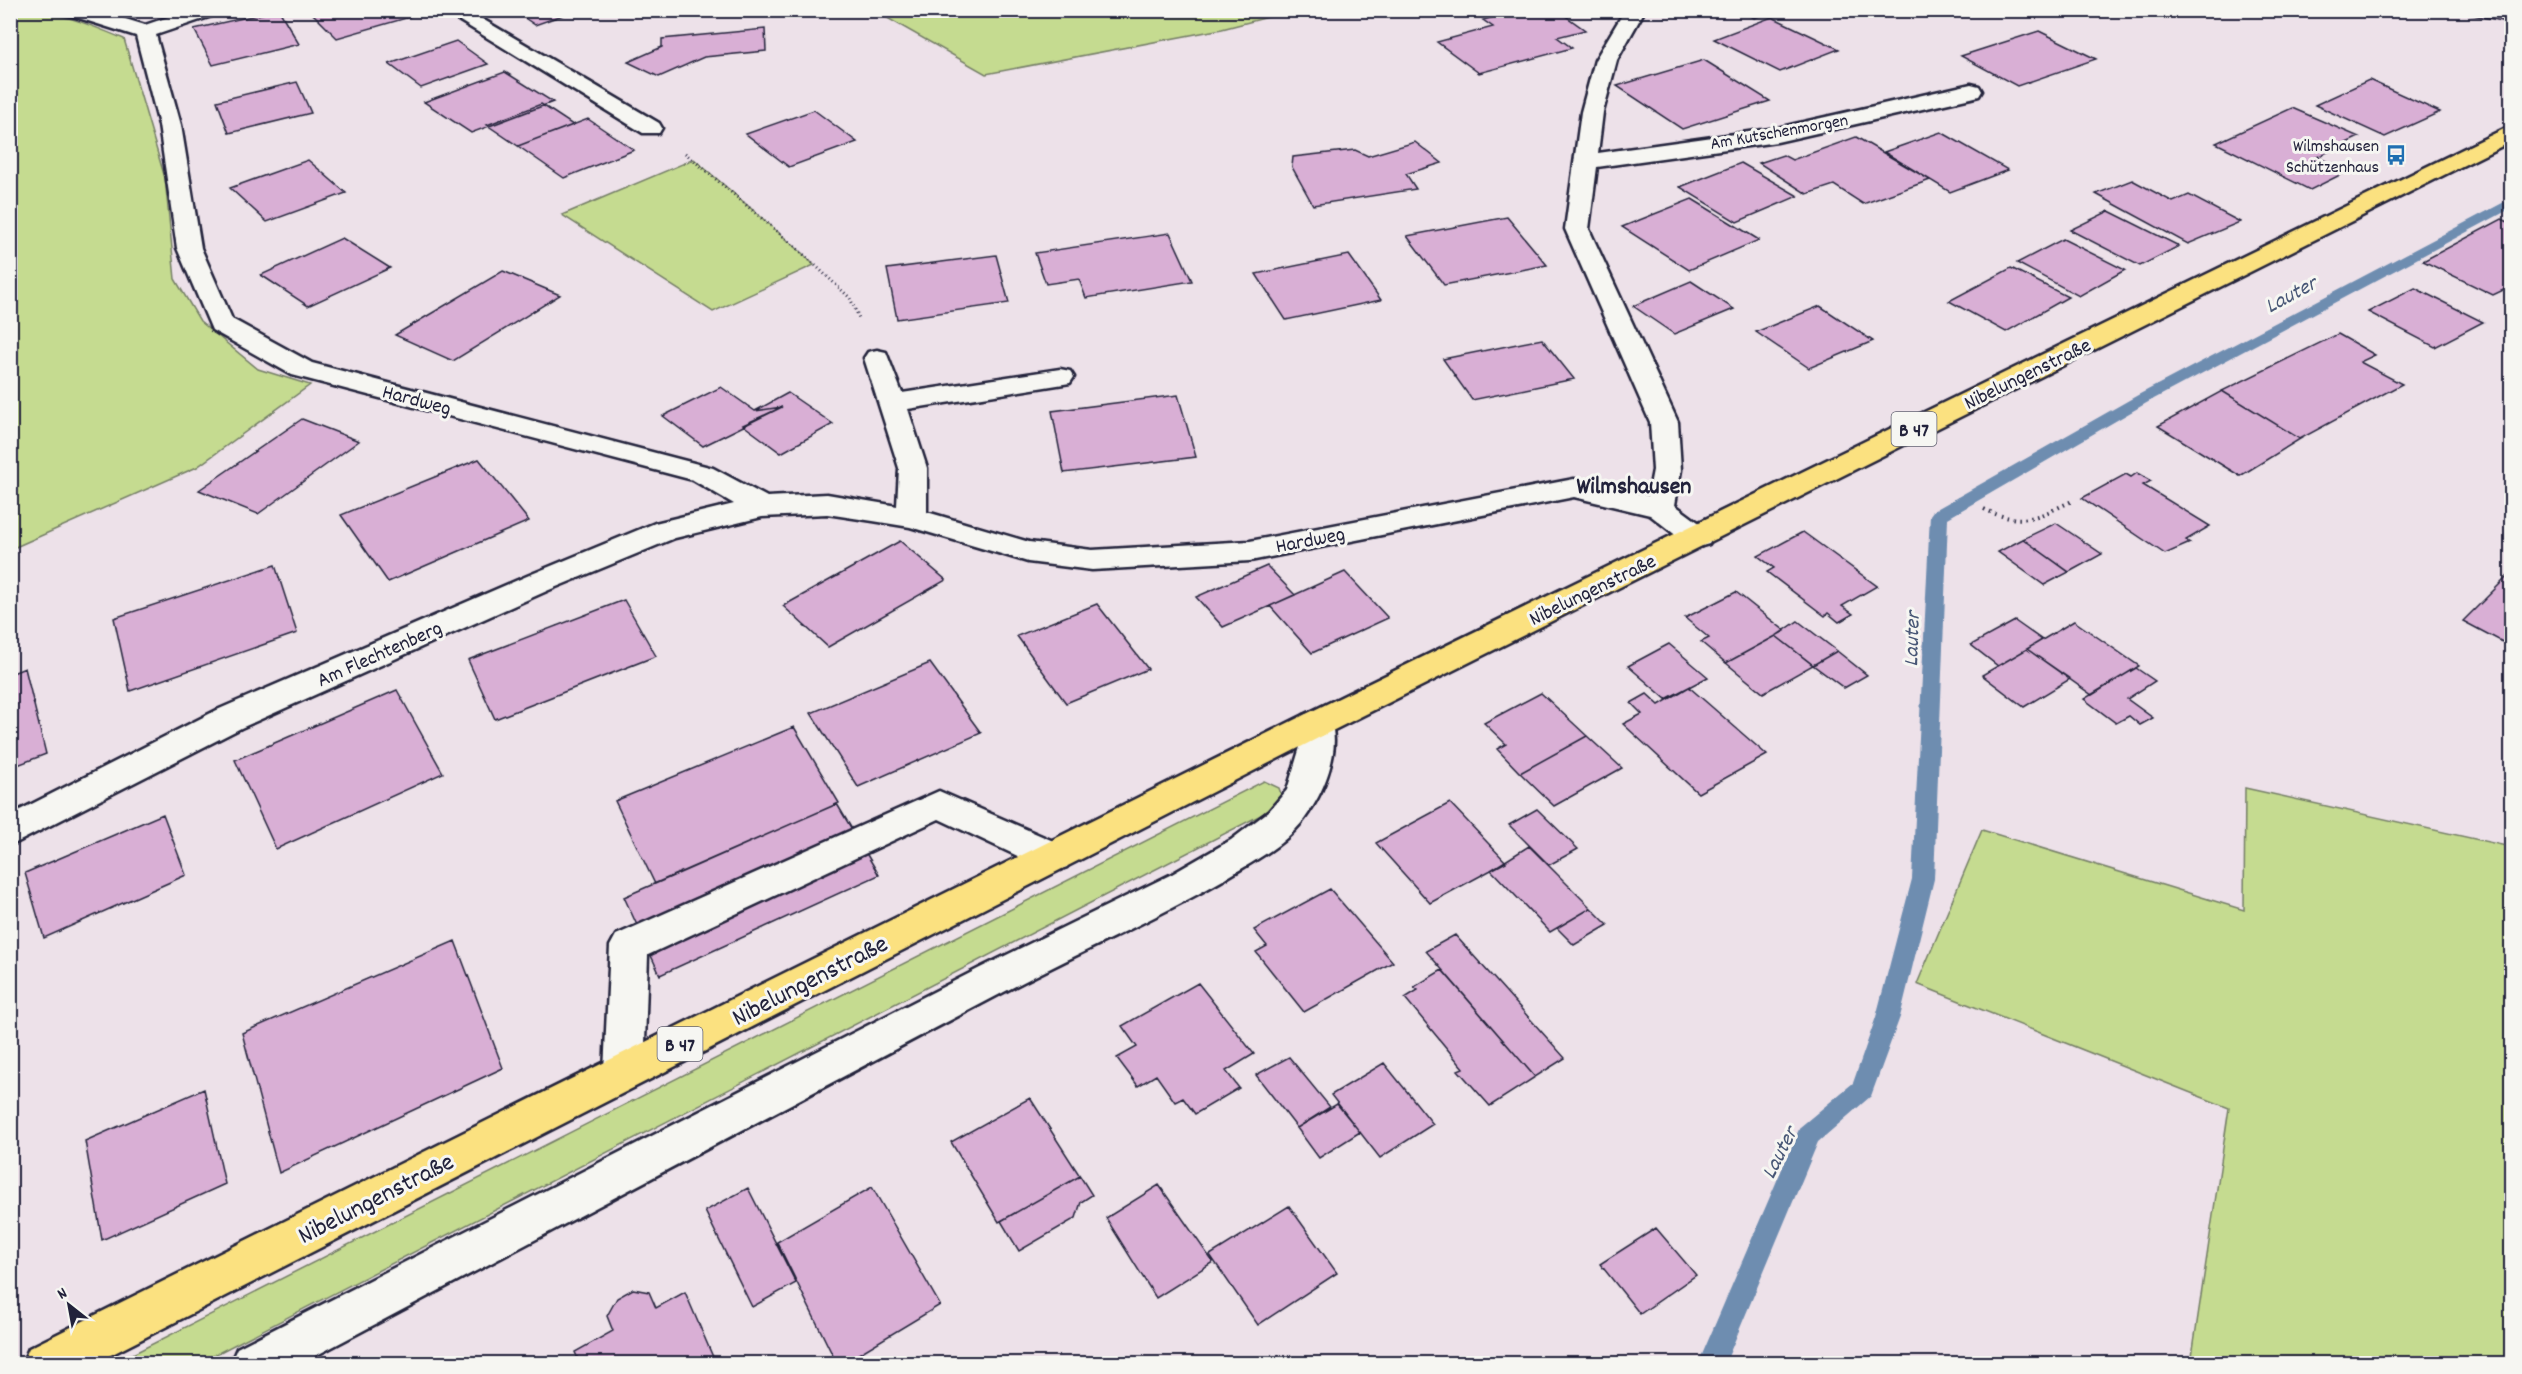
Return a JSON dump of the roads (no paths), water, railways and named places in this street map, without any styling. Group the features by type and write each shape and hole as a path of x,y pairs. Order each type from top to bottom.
{"main road":[{"name":"Nibelungenstraße","path":"45,1364 1316,724 1698,537 2511,132"}],"street":[{"path":"73,10 145,32 211,10"},
{"path":"452,10 651,128"},
{"path":"1635,10 1606,60 1592,112 1577,229 1664,422 1667,470 1660,508"},
{"name":"Hardweg","path":"145,32 170,125 189,248 221,324 302,369 703,474 762,507 826,504 912,518 1028,552 1092,560 1250,551 1574,488 1660,508 1698,537"},
{"name":"Am Kutschenmorgen","path":"1585,162 1777,135 1971,91"},
{"path":"878,358 912,468 912,518"},
{"path":"891,403 1060,377"},
{"name":"Am Flechtenberg","path":"10,832 229,719 528,588 666,530 762,507"},
{"path":"253,1364 994,979 1185,884 1244,850 1282,821 1303,795 1317,747 1316,724"},
{"path":"624,1072 629,946 939,804 1054,857"}],"waterway":[{"name":"Lauter","path":"1711,1364 1809,1135 1863,1089 1888,1017 1923,879 1939,515 2144,398 2512,202"}],"place":[{"name":"Wilmshausen Schützenhaus","path":"2396,155"}],"district":[{"name":"Wilmshausen","path":"1634,485"}]}
